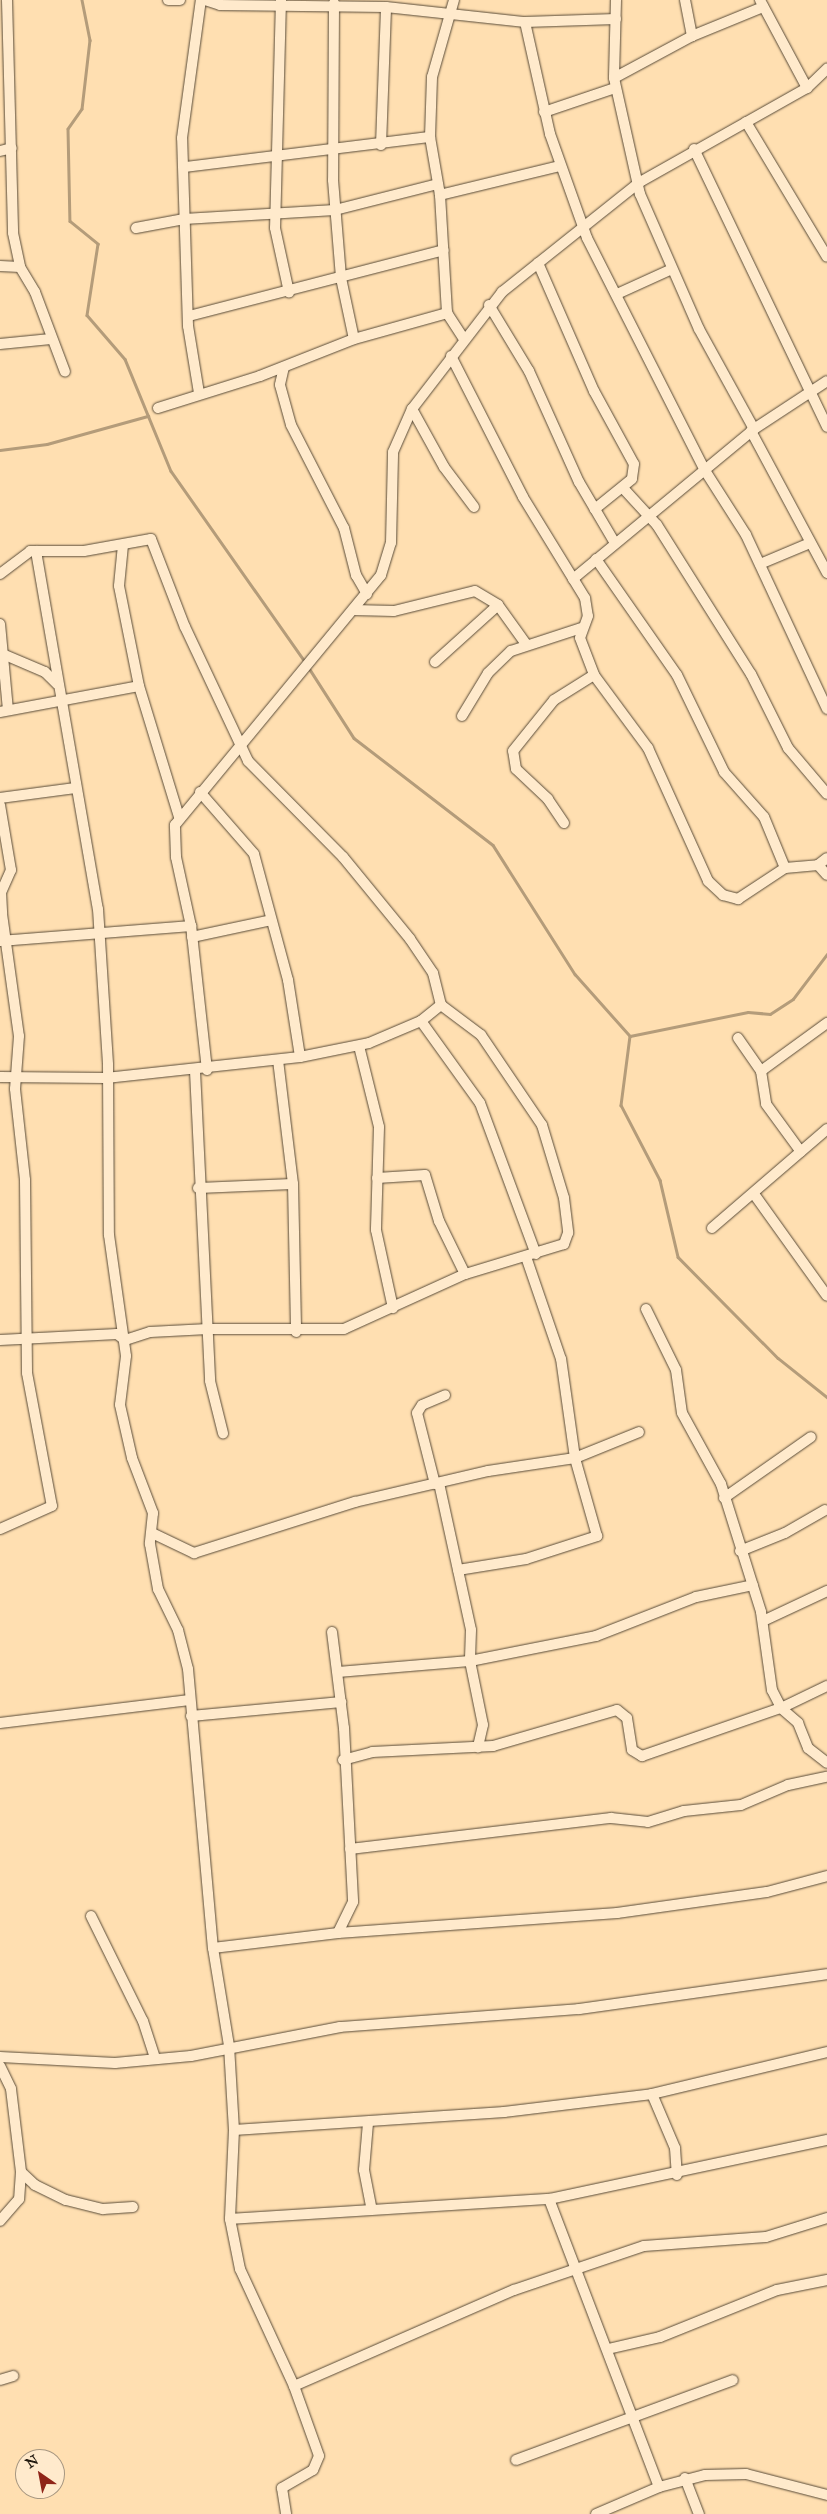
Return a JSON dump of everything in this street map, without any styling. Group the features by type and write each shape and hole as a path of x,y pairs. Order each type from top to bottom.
{"street":[{"path":"7,0 3,70 12,148 14,232 20,267 64,372"},
{"path":"168,0 180,0"},
{"path":"199,393 190,316 184,219 185,167 183,127 201,0"},
{"path":"205,0 220,4 281,2 386,7 525,22 616,19"},
{"path":"454,0 432,77 430,137 440,195 447,313 464,339"},
{"path":"616,0 614,83 622,130 640,182 640,194 670,270 827,573"},
{"path":"685,0 692,36"},
{"path":"281,2 275,155 276,240 289,292"},
{"path":"334,4 333,152 335,210 341,278 354,339"},
{"path":"544,112 614,83 692,36 762,4 807,88"},
{"path":"381,145 386,7"},
{"path":"525,22 544,112 560,166 584,227 704,469 760,564 827,709"},
{"path":"179,817 367,594 387,560 393,452 412,409 490,305 538,263 640,182 694,149 746,122 825,76"},
{"path":"746,122 827,257"},
{"path":"185,167 275,155 333,152 430,137"},
{"path":"0,151 12,148"},
{"path":"694,149 809,393 827,427"},
{"path":"440,195 560,166"},
{"path":"136,228 184,219 276,212 335,210 438,184"},
{"path":"190,316 289,292 444,250"},
{"path":"538,263 594,391 634,464 635,473 624,488 595,509"},
{"path":"0,266 20,267"},
{"path":"617,294 670,270"},
{"path":"490,305 529,371 595,509 615,544"},
{"path":"158,408 199,393 284,367 354,339 447,313"},
{"path":"0,344 51,339"},
{"path":"452,356 522,497 588,606 581,628 594,676 640,734 715,889 738,899 785,868 823,862 827,875"},
{"path":"284,367 280,385 291,426 344,528 356,576 367,594"},
{"path":"573,579 753,430 827,381"},
{"path":"412,409 444,467 474,507"},
{"path":"624,488 648,518 751,674 788,748 827,794"},
{"path":"0,574 26,552 84,551 151,539 185,627 248,761 343,857 410,939 433,973 441,1005 481,1035 547,1137 568,1233 564,1244 465,1274 359,1326 296,1332 208,1329 150,1332 125,1340"},
{"path":"760,564 810,543"},
{"path":"123,545 119,586 139,686 179,817 176,857 191,926 207,1070"},
{"path":"36,551 60,703 98,909 97,937 106,1078 110,1235 125,1340 120,1405 132,1458 153,1513 154,1576 178,1630 190,1700 213,1948 229,2046 234,2130 230,2219 240,2269 294,2386 319,2456 313,2470 282,2488 286,2514"},
{"path":"596,560 677,674 728,778 764,816 785,868"},
{"path":"353,610 394,611 475,591 498,605 526,644"},
{"path":"435,662 498,605"},
{"path":"0,624 5,655 4,711 60,703 139,686"},
{"path":"462,716 498,661 526,644 581,628"},
{"path":"5,655 45,672 57,684"},
{"path":"564,823 548,799 516,769 513,751 554,700 594,676"},
{"path":"0,798 75,788"},
{"path":"200,792 254,854 288,980 300,1056"},
{"path":"0,805 11,870 1,892 4,941 19,1076 15,1089 25,1185 26,1339 30,1411 52,1506 0,1529"},
{"path":"192,937 271,920"},
{"path":"4,941 97,937 191,926"},
{"path":"0,1077 106,1078 207,1070 278,1060 359,1046 421,1021 441,1005"},
{"path":"421,1021 480,1103 536,1254"},
{"path":"761,1071 827,1023"},
{"path":"738,1038 761,1071 766,1104 801,1152"},
{"path":"359,1046 380,1127 376,1230 393,1308"},
{"path":"278,1060 293,1184 296,1332"},
{"path":"195,1071 198,1188 208,1269 211,1395 222,1433"},
{"path":"712,1228 827,1130"},
{"path":"377,1178 425,1175 439,1221 465,1274"},
{"path":"198,1188 293,1184"},
{"path":"754,1194 827,1296"},
{"path":"458,1570 512,1562 593,1540 596,1529 575,1458 562,1359 526,1257"},
{"path":"646,1309 676,1370 682,1412 721,1484 740,1551 753,1585 763,1620 772,1690 782,1708 798,1723 808,1748 827,1763"},
{"path":"0,1340 118,1334 125,1340"},
{"path":"445,1395 422,1405 417,1413 458,1570 474,1649 470,1660 483,1725 478,1747"},
{"path":"152,1533 194,1553 355,1502 437,1484 575,1458 639,1432"},
{"path":"724,1498 751,1483 811,1437"},
{"path":"740,1551 785,1533 825,1510"},
{"path":"338,1672 470,1660 616,1630 688,1600 753,1585"},
{"path":"763,1620 827,1591"},
{"path":"332,1632 341,1702 353,1902 338,1933"},
{"path":"343,1760 372,1752 478,1747 617,1710 627,1718 632,1750 642,1756 782,1708 827,1686"},
{"path":"0,1723 190,1700"},
{"path":"191,1716 341,1702"},
{"path":"350,1849 611,1818 648,1822 684,1811 741,1805 788,1785 827,1777"},
{"path":"213,1948 338,1933 617,1913 767,1892 827,1876"},
{"path":"91,1916 143,2021 155,2059"},
{"path":"0,2057 35,2062 155,2059 340,2027 579,2010 827,1974"},
{"path":"234,2130 368,2123 652,2094 827,2052"},
{"path":"0,2066 11,2089 21,2172 19,2200 0,2221"},
{"path":"652,2094 675,2148 677,2175"},
{"path":"368,2123 364,2170 371,2207"},
{"path":"230,2219 371,2207 549,2198 677,2175 827,2140"},
{"path":"21,2172 34,2185 66,2200 104,2209 133,2207"},
{"path":"549,2198 575,2272 608,2350 622,2398 634,2419 659,2487"},
{"path":"294,2386 514,2290 575,2272 656,2243 766,2237 827,2219"},
{"path":"608,2350 660,2337 777,2290 827,2280"},
{"path":"0,2380 12,2376"},
{"path":"516,2460 634,2419 733,2380"},
{"path":"596,2514 685,2478 746,2474 827,2495"},
{"path":"685,2478 699,2514"}],"waterway":[{"path":"82,0 90,40 82,109 68,129 70,221 98,244 87,315 125,359 171,471 305,662"},
{"path":"0,450 47,444 148,416"},
{"path":"309,668 354,738 493,845 575,974 630,1036 621,1105 660,1180 678,1257 778,1358 827,1397"},
{"path":"630,1036 748,1012 770,1014 793,999 827,954"}]}
